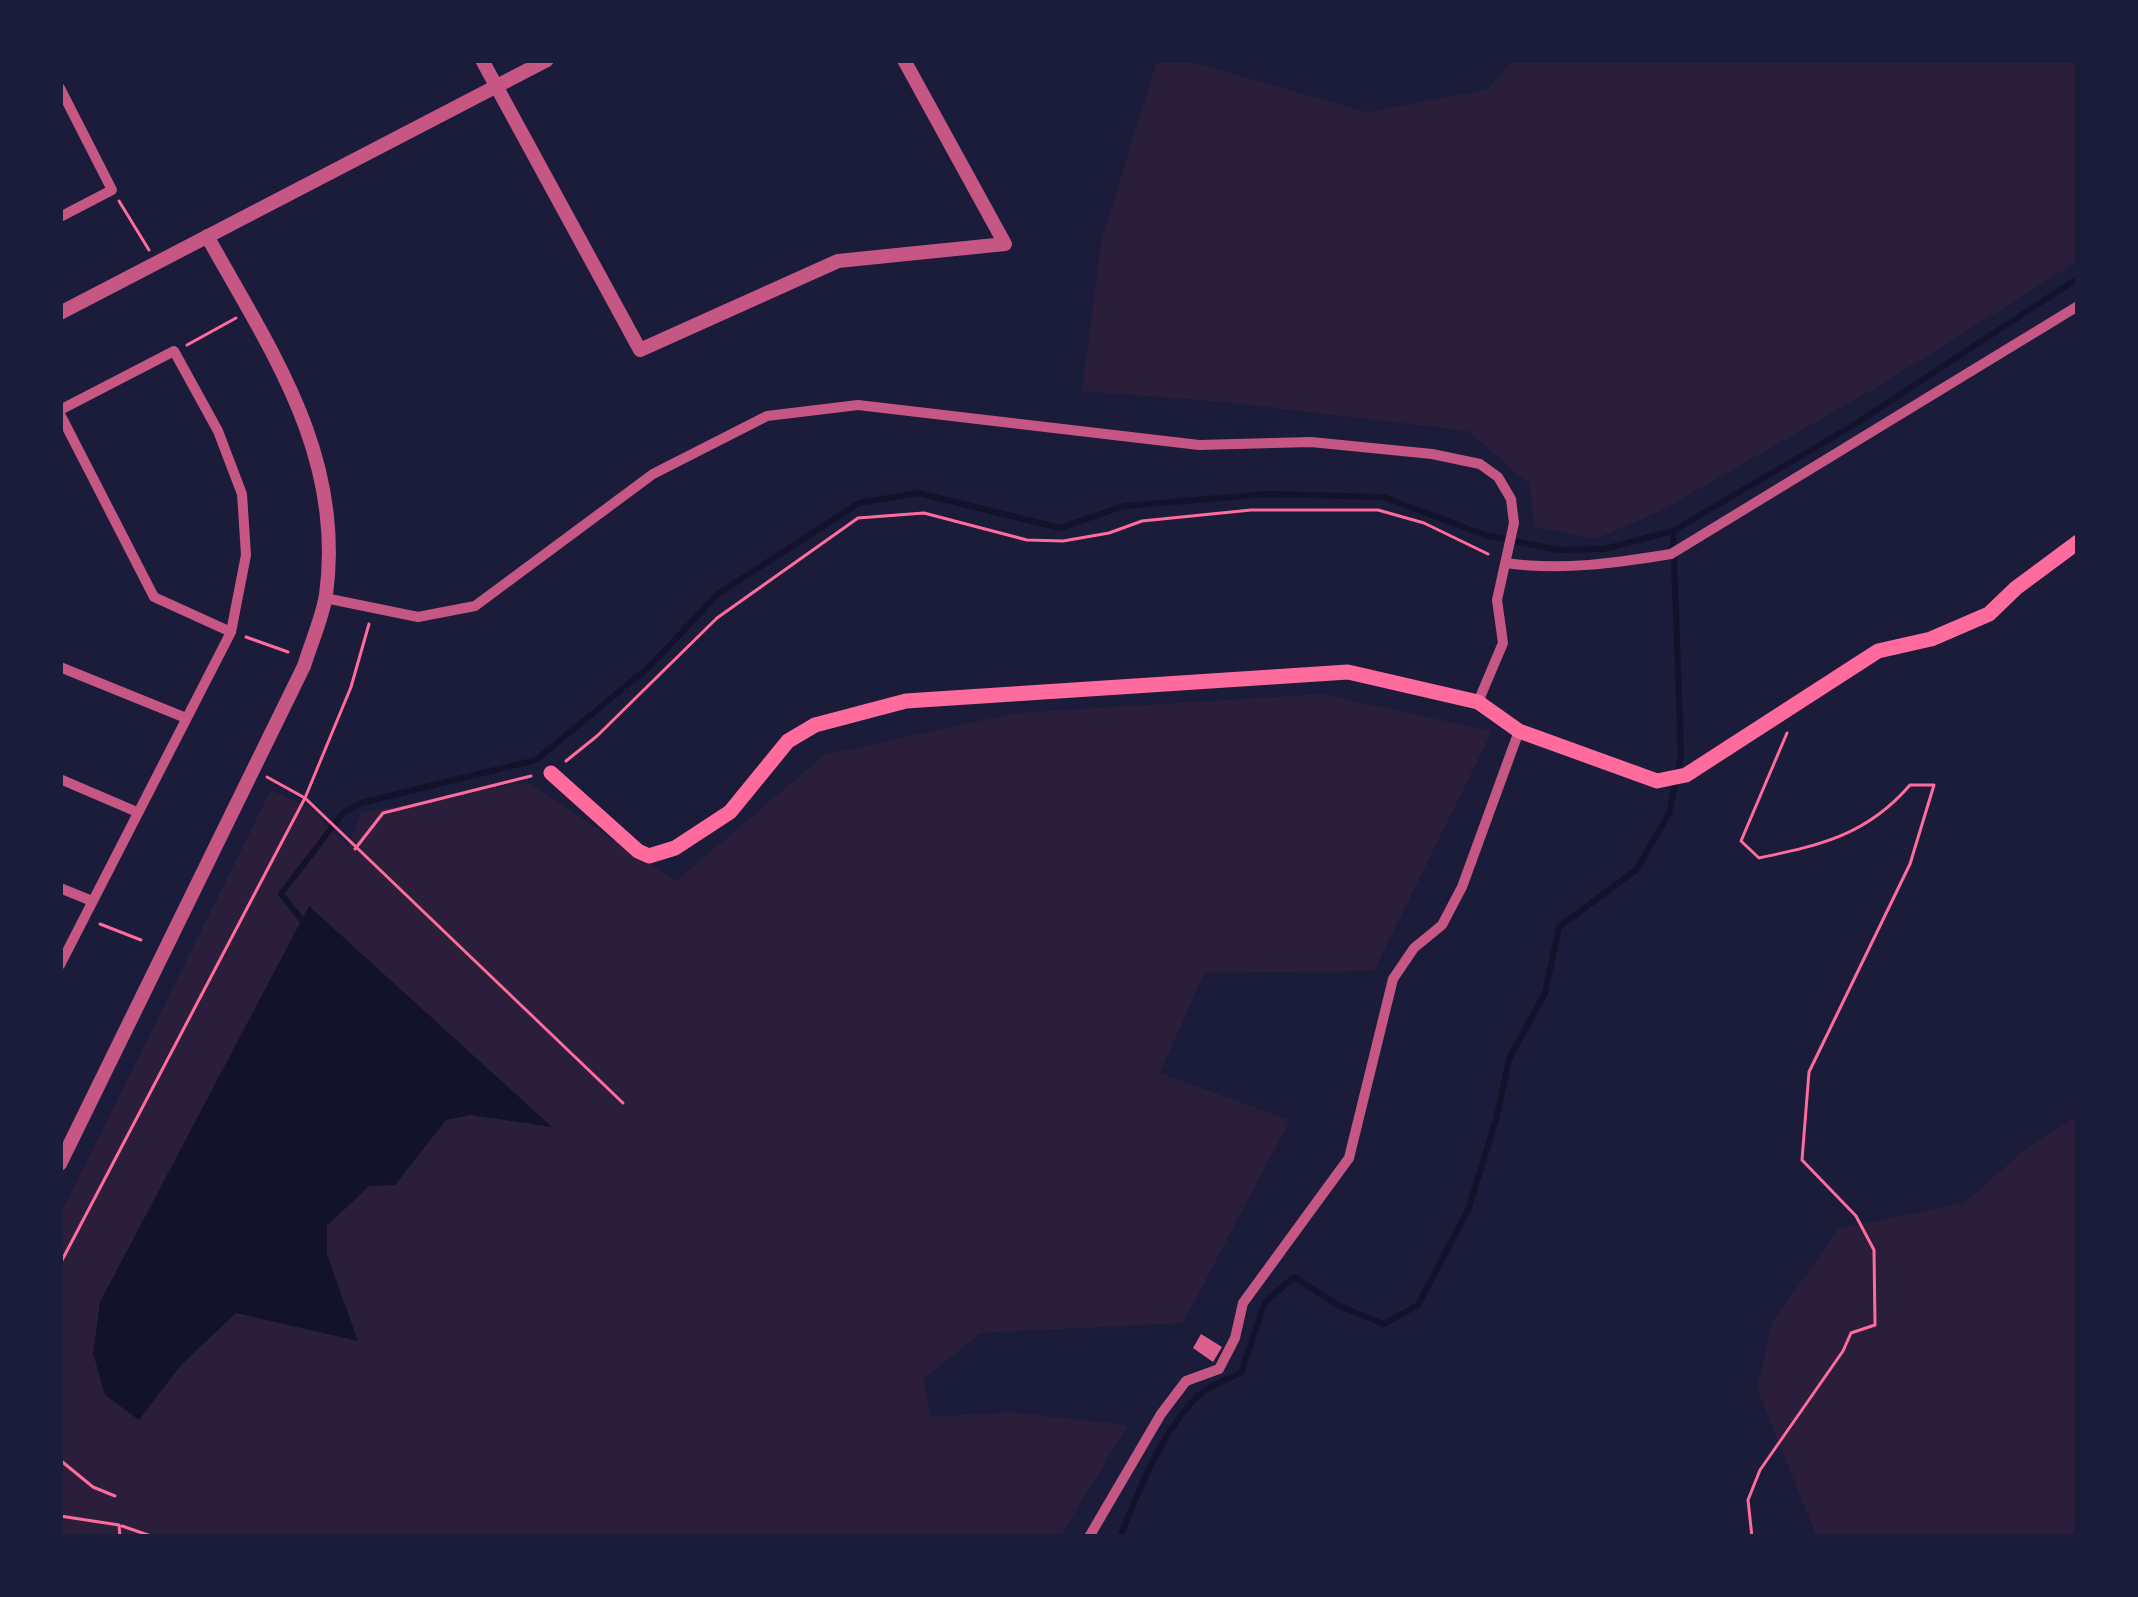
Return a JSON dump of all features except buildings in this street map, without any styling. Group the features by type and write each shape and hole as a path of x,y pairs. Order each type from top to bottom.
{"main road":[{"path":"551,773 649,856 675,848 730,812 788,740 815,725 906,701 1348,672 1478,702 1519,731 1657,781 1679,777 1879,651 1930,639 1989,614 2078,542"}],"street":[{"path":"482,60 640,350 838,261 1005,244 904,60"},
{"path":"60,313 547,60"},
{"path":"60,88 112,190 60,217"},
{"path":"60,1165 254,770 306,658 326,598 329,533 320,464 296,395 207,236"},
{"path":"1506,563 1595,566 1671,554 2078,306"},
{"path":"60,965 231,632 246,555 242,494 218,431 174,351 60,412 154,597 231,632"},
{"path":"326,598 418,616 475,606 653,474 766,416 858,405 1199,445 1311,442 1432,454 1480,464 1498,477 1511,499 1513,527 1497,600 1503,643 1478,702"},
{"path":"60,667 186,718"},
{"path":"1089,1537 1161,1414 1186,1381 1219,1369 1235,1338 1243,1304 1349,1158 1393,979 1414,948 1442,925 1462,887 1519,731"},
{"path":"60,779 136,812"},
{"path":"60,888 92,901"}],"path":[{"path":"112,190 156,262"},
{"path":"174,351 249,311"},
{"path":"355,849 383,813 551,773 597,736 717,617 858,518 924,513 1027,540 1063,542 1142,521 1315,507 1378,509 1424,523 1506,563"},
{"path":"60,1264 305,797 351,687 373,608"},
{"path":"231,632 306,658"},
{"path":"1752,1537 1748,1500 1760,1470 1851,1333 1875,1324 1874,1250 1856,1216 1802,1160 1809,1072 1910,864 1934,785 1910,785 1886,812 1825,844 1759,858 1741,841 1802,699"},
{"path":"254,770 305,797 623,1102"},
{"path":"84,917 141,940"},
{"path":"60,1460 93,1486 116,1496"},
{"path":"60,1516 119,1525 154,1537"},
{"path":"119,1525 120,1537"}],"shaded area":[{"path":"1157,60 1185,60 1367,112 1486,90 1514,60 2078,60 2078,261 1889,380 1659,512 1596,539 1535,527 1529,484 1468,431 1082,391 1101,243"},
{"path":"1321,694 1492,731 1374,971 1204,973 1160,1073 1290,1120 1183,1323 980,1333 924,1379 931,1417 1010,1412 1128,1425 1060,1537 60,1537 60,1215 271,790 310,808 348,847 361,813 527,782 676,881 824,755 1015,713"},
{"path":"309,906 552,1127 471,1115 446,1120 395,1185 369,1186 327,1226 327,1255 358,1341 236,1313 181,1365 139,1420 105,1395 93,1353 100,1302"},
{"path":"2078,1116 2078,1537 1817,1537 1757,1389 1772,1323 1838,1229 1964,1203 2028,1147"}],"waterway":[{"path":"302,920 281,894 343,813 361,803 536,760 649,667 718,594 859,503 918,493 1060,528 1124,506 1268,494 1383,497 1485,535 1558,550 1604,549 1673,531 1852,426 2078,278"},
{"path":"1120,1537 1174,1425 1203,1391 1241,1373 1265,1302 1294,1277 1339,1306 1384,1324 1418,1305 1468,1210 1509,1059 1545,993 1559,927 1637,869 1669,813 1681,755 1673,531"}]}
